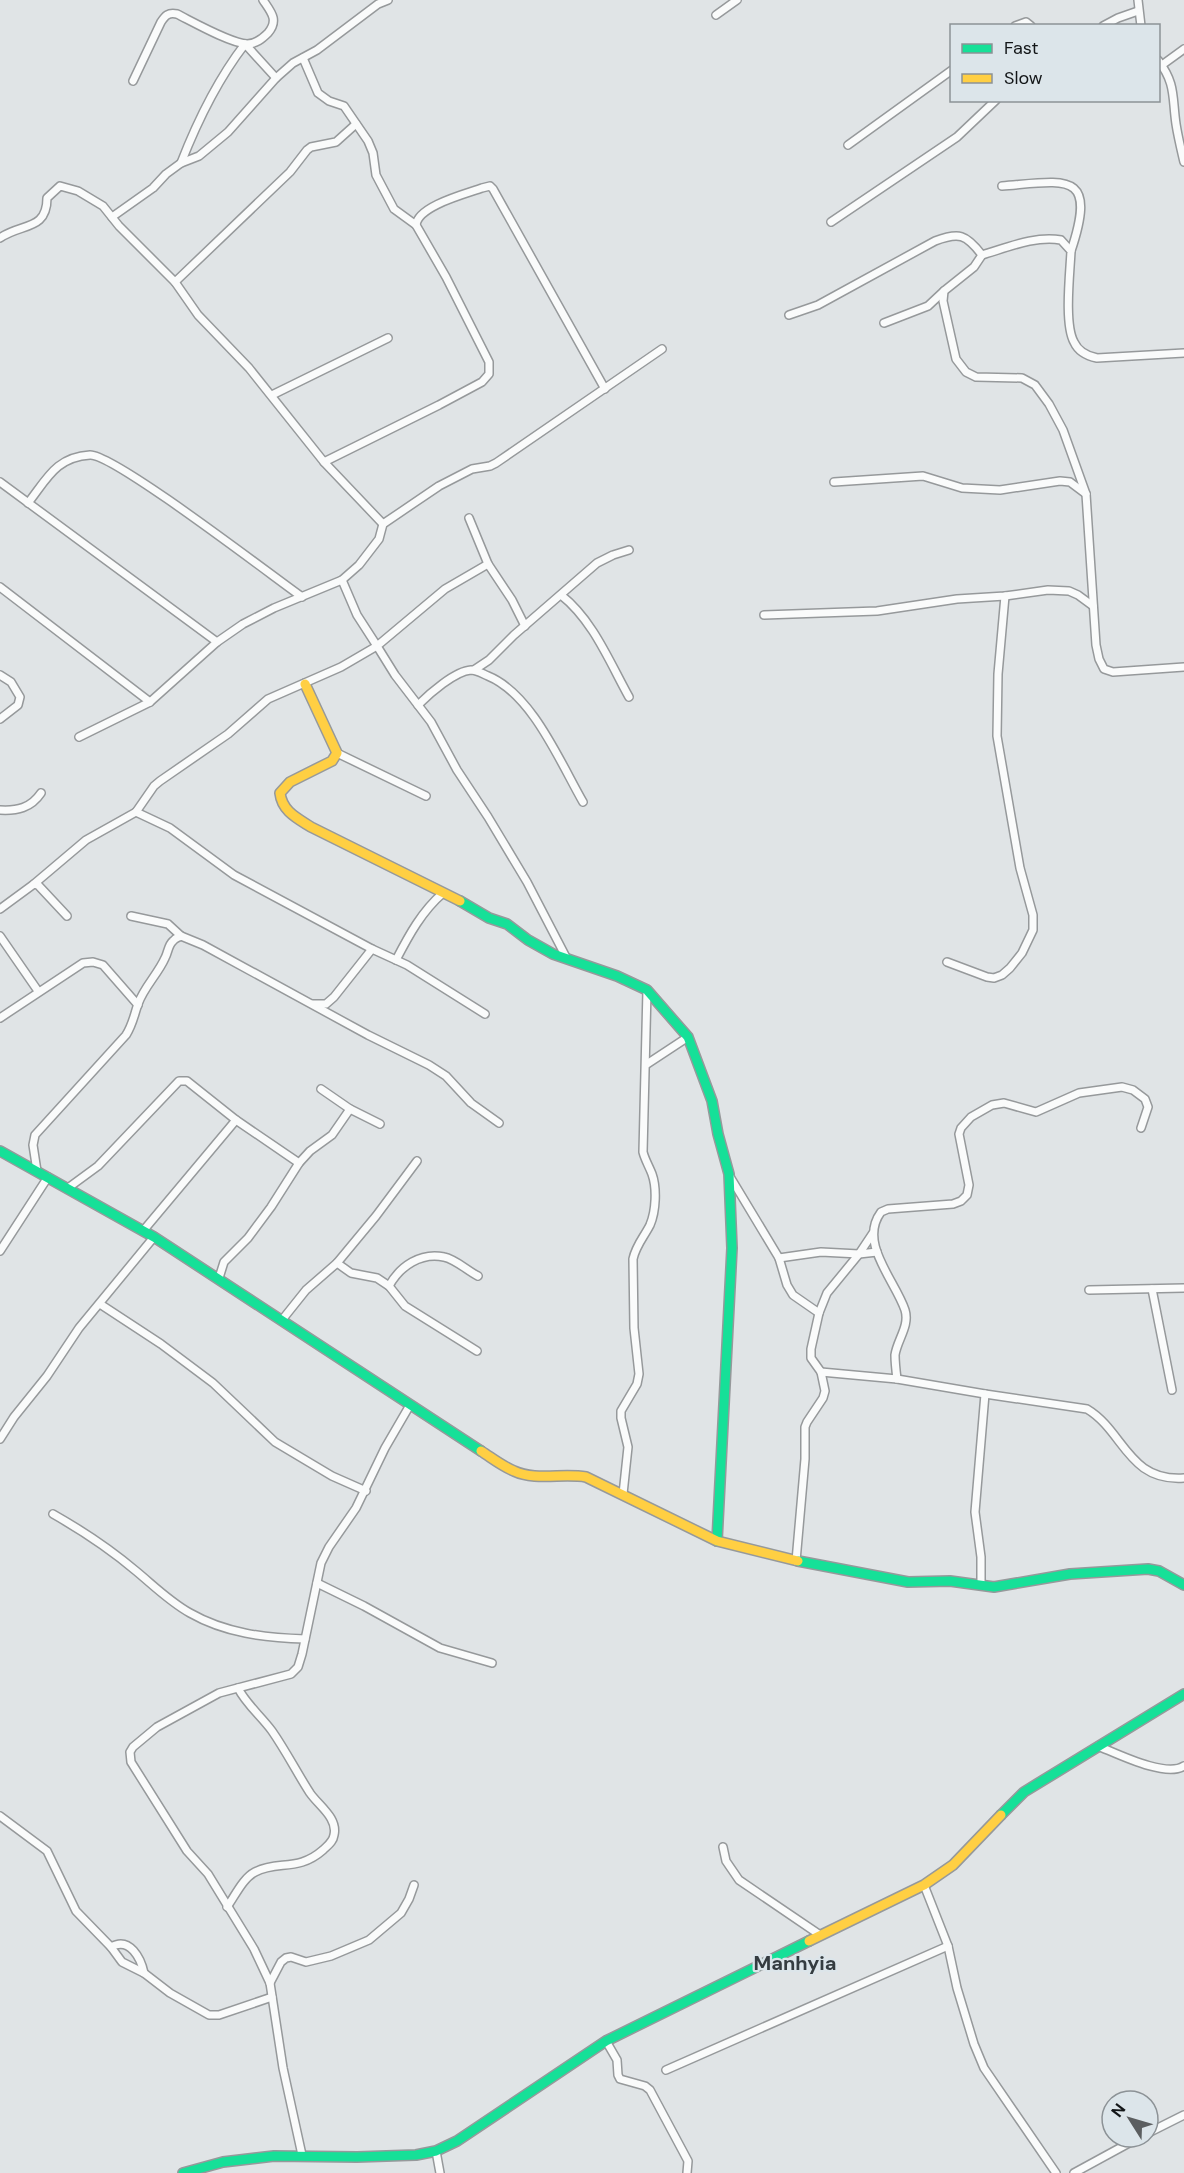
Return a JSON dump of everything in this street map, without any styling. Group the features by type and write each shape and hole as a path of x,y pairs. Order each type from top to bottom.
{"street":[{"path":"181,163 190,139 214,92 245,44 263,38 273,25 274,16 263,0"},
{"path":"112,217 153,188 181,163 199,156 228,132 276,78 293,63 317,51 378,4 388,0"},
{"path":"716,15 737,0"},
{"path":"1138,0 1141,24"},
{"path":"1107,24 1138,11"},
{"path":"133,81 161,22 166,15 172,13 245,44 276,78"},
{"path":"1184,49 1160,62 1173,86 1176,124 1184,162"},
{"path":"303,58 318,93 329,101 344,106 356,124 373,153 376,175 394,209 416,225 446,277 489,362 489,374 482,382 324,462"},
{"path":"848,145 950,71"},
{"path":"831,222 957,137 994,102"},
{"path":"175,282 290,172 307,150 311,147 332,144 356,124"},
{"path":"1002,186 1059,182 1072,186 1081,199 1079,227 1071,251 1069,299 1074,345 1087,356 1097,358 1184,353"},
{"path":"0,238 33,225 43,218 47,208 47,198 60,186 78,191 102,206 175,282 198,315 249,368 324,462 383,524"},
{"path":"416,225 421,213 431,207 490,186 605,389"},
{"path":"789,315 818,305 935,241 953,234 965,237 982,255"},
{"path":"884,323 928,306 974,267 982,255 1019,244 1055,239 1061,240 1071,251"},
{"path":"944,291 943,301 956,359 966,372 976,377 1022,378 1035,385 1049,404 1063,430 1086,494 1096,645 1104,669 1113,672 1184,667"},
{"path":"272,395 388,338"},
{"path":"79,737 150,702 217,642 253,618 342,580 359,565 379,539 383,524 439,486 472,469 496,463 662,349"},
{"path":"28,504 57,466 64,461 84,456 100,456 121,468 302,597"},
{"path":"834,482 923,476 962,488 1000,490 1060,481 1070,482 1086,494"},
{"path":"0,482 217,642"},
{"path":"469,518 488,564 512,600 525,626"},
{"path":"418,705 431,692 489,660 597,563 629,550"},
{"path":"0,909 86,840 136,812 159,781 228,734 268,699 341,667 377,646 445,589 488,564"},
{"path":"342,580 357,615 395,675 431,722 457,770 527,882 567,959"},
{"path":"0,586 150,702"},
{"path":"764,615 877,611 957,599 1048,590 1069,591 1093,606"},
{"path":"561,595 574,606 591,628 629,697"},
{"path":"947,962 994,978 1010,968 1022,953 1033,930 1033,915 1020,868 997,736 998,674 1005,596"},
{"path":"474,669 499,680 514,691 540,724 583,802"},
{"path":"0,675 10,682 20,697 18,705 0,719"},
{"path":"304,684 332,738 337,753 426,796"},
{"path":"337,753 332,761 290,782 280,793 281,803 292,814 311,827 489,918 507,924 540,948 647,990 688,1037 712,1101 729,1174 732,1248 717,1541"},
{"path":"0,810 10,811 26,807 34,803 40,793"},
{"path":"136,812 170,828 234,875 396,960 486,1014"},
{"path":"34,884 38,885 67,916"},
{"path":"396,960 412,930 428,907 443,893"},
{"path":"131,916 168,924 181,936 203,945 429,1065 446,1076 471,1103 499,1123"},
{"path":"0,936 38,991"},
{"path":"37,1171 33,1145 35,1135 126,1035 133,1023 145,989 166,957 170,944 181,936"},
{"path":"311,1004 326,1004 334,997 372,949"},
{"path":"0,1018 83,963 93,962 103,965 138,1005"},
{"path":"623,1494 628,1447 621,1411 637,1384 639,1374 634,1328 633,1259 635,1249 650,1226 655,1192 643,1152 647,1064 647,990"},
{"path":"647,1064 688,1037"},
{"path":"68,1188 98,1166 179,1081 187,1081 237,1120 299,1163"},
{"path":"796,1562 806,1459 805,1427 825,1391 821,1372 811,1358 819,1313 827,1293 873,1233 876,1218 881,1212 961,1202 967,1195 969,1185 959,1134 961,1128 971,1117 992,1105 1004,1103 1036,1112 1079,1093 1122,1087 1133,1090 1145,1099 1148,1107 1141,1128"},
{"path":"321,1089 350,1109 380,1124"},
{"path":"219,1278 224,1262 254,1230 299,1163 310,1151 332,1135 350,1109"},
{"path":"143,1231 237,1120"},
{"path":"0,1151 154,1237 515,1472 526,1475 573,1474 586,1477 717,1541 796,1562 908,1582 950,1581 1002,1586 1070,1574 1149,1569 1159,1571 1184,1585"},
{"path":"282,1320 306,1290 337,1263 417,1161"},
{"path":"729,1174 779,1258 787,1286 793,1295 819,1313"},
{"path":"0,1251 48,1177"},
{"path":"873,1233 877,1252 905,1311 904,1329 895,1357 897,1378"},
{"path":"0,1439 14,1416 154,1237"},
{"path":"779,1258 821,1252 859,1254 877,1252"},
{"path":"389,1286 395,1274 423,1256 446,1257 478,1276"},
{"path":"337,1263 351,1273 377,1278 389,1286 405,1305 477,1351"},
{"path":"1089,1290 1184,1288"},
{"path":"1152,1289 1172,1390"},
{"path":"100,1304 161,1344 213,1383 275,1442 332,1476 366,1491"},
{"path":"821,1372 897,1378 985,1395 1088,1409 1097,1415 1129,1454 1147,1471 1164,1478 1184,1478"},
{"path":"981,1585 981,1557 975,1512 985,1395"},
{"path":"302,2156 283,2068 270,1983 254,1949 208,1874 187,1851 129,1758 133,1747 157,1727 219,1693 291,1674 298,1667 321,1563 366,1491 371,1474 410,1405"},
{"path":"53,1514 87,1533 162,1594 190,1613 220,1626 248,1634 268,1638 305,1639"},
{"path":"317,1583 440,1648 492,1663"},
{"path":"227,1907 255,1872 292,1866 311,1858 330,1843 334,1837 335,1828 328,1814 312,1796 285,1749 238,1688"},
{"path":"183,2173 223,2162 274,2156 416,2155 436,2151 458,2141 606,2041 924,1885 953,1865 1024,1792 1184,1694"},
{"path":"1098,1746 1166,1770 1179,1770 1184,1766"},
{"path":"0,1816 47,1851 76,1911 111,1947 122,1962 144,1973 170,1993 209,2015 219,2015 272,1997"},
{"path":"723,1847 726,1861 739,1880 820,1935"},
{"path":"270,1983 281,1962 286,1958 306,1962 331,1956 369,1940 401,1913 410,1899 414,1885"},
{"path":"924,1885 948,1947 957,1989 984,2068 1056,2173"},
{"path":"111,1947 122,1945 136,1952 144,1973"},
{"path":"666,2070 948,1947"},
{"path":"606,2041 617,2060 620,2079 645,2086 650,2090 688,2161 687,2173"},
{"path":"1160,2127 1184,2115"},
{"path":"1074,2173 1118,2149"},
{"path":"436,2151 440,2173"}],"traffic: fast":[{"path":"460,901 489,918 507,924 528,940 553,954 617,976 647,990 688,1037 712,1101 729,1174 732,1248 717,1541"},
{"path":"0,1151 154,1237 481,1451"},
{"path":"798,1561 908,1582 950,1581 994,1587 1070,1574 1148,1569 1159,1571 1184,1585"},
{"path":"1001,1815 1024,1792 1184,1694"},
{"path":"183,2173 223,2162 274,2156 357,2157 416,2155 436,2151 457,2141 606,2041 809,1941"}],"traffic: slow":[{"path":"305,684 337,753 332,761 290,782 280,793 284,805 311,827 460,901"},
{"path":"481,1451 505,1467 522,1474 586,1477 717,1541 798,1561"},
{"path":"809,1941 924,1885 953,1865 1001,1815"}],"district":[{"name":"Manhyia","path":"795,1963"}]}
